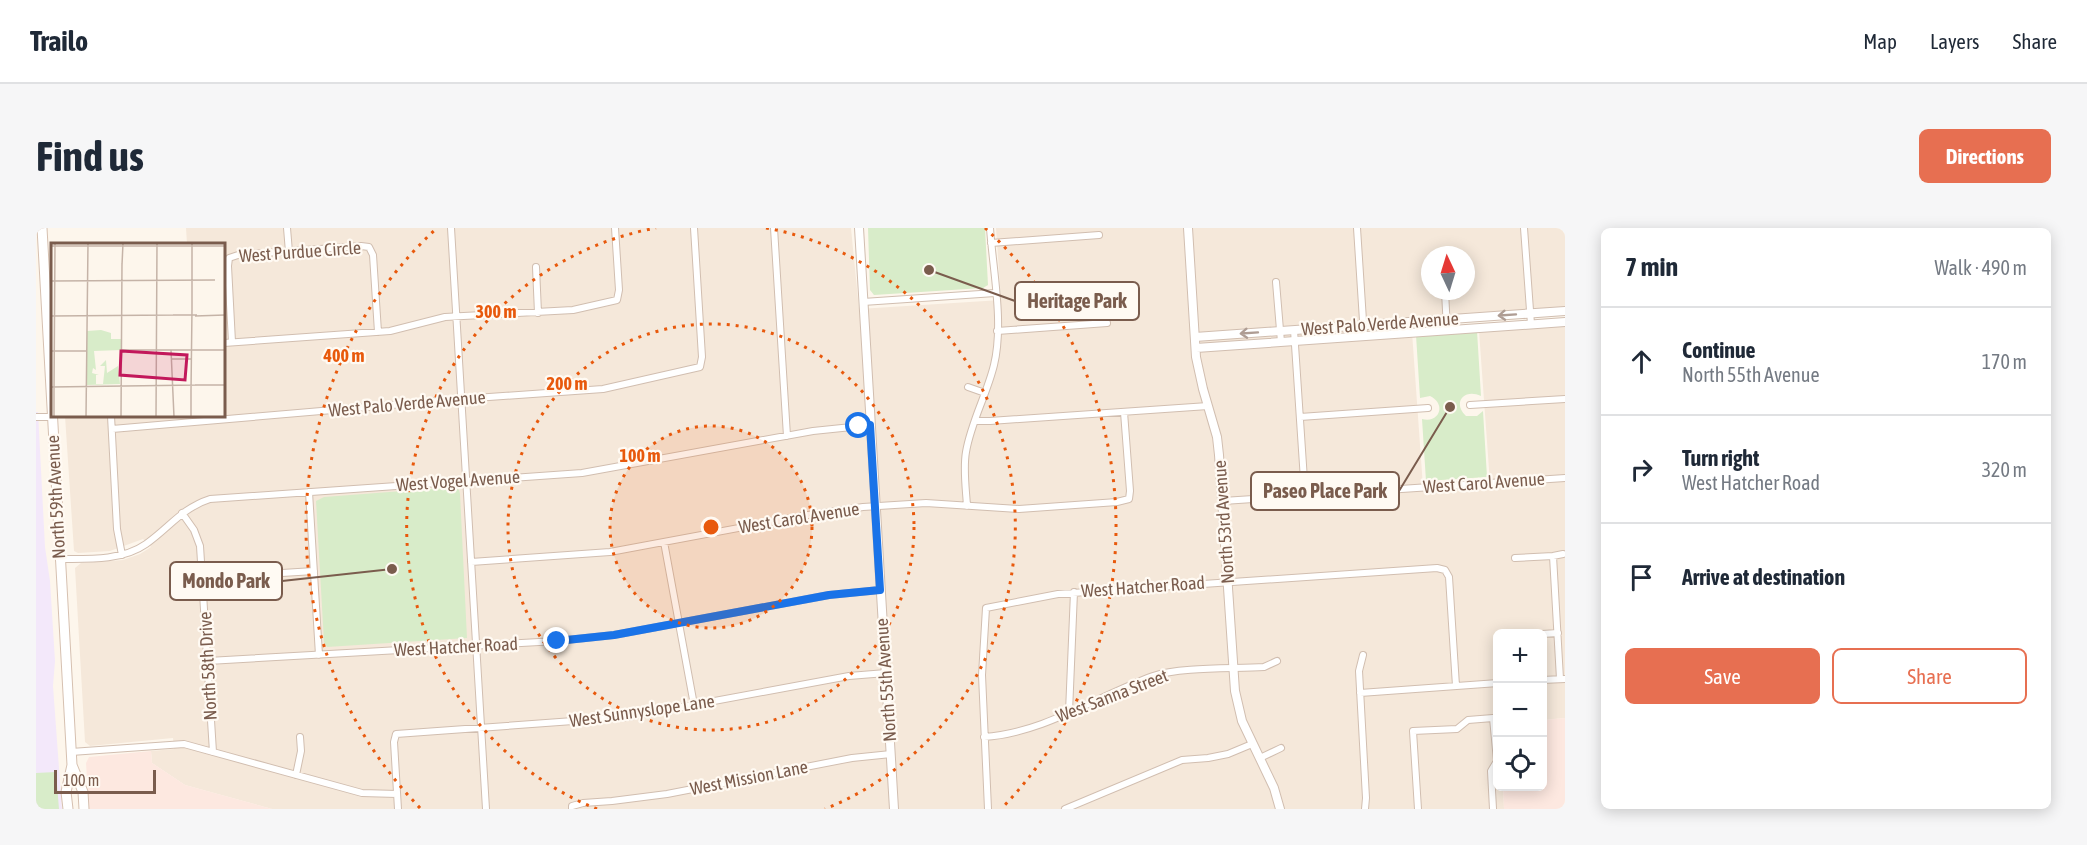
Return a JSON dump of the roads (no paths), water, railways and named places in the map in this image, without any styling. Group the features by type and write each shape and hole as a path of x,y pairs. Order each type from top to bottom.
{"main road":[{"name":"North 59th Avenue","path":"42,228 51,398"},
{"name":"North 59th Avenue","path":"52,417 72,765 66,792 68,809"},
{"name":"North 59th Avenue","path":"72,765 83,792 84,809"}],"street":[{"path":"287,228 289,252"},
{"path":"452,228 486,809"},
{"path":"225,343 398,330 432,320 573,310 617,300 619,290 615,228"},
{"name":"West Palo Verde Avenue","path":"225,416 603,389 700,367 702,357 694,228"},
{"path":"774,228 787,436"},
{"name":"North 55th Avenue","path":"859,228 894,809"},
{"path":"967,506 965,455 994,365 997,331 990,228"},
{"name":"North 53rd Avenue","path":"1188,228 1199,374 1217,437 1237,705 1252,744 1274,788 1280,809"},
{"path":"1357,228 1364,336"},
{"path":"1524,228 1531,324"},
{"path":"991,243 1099,236"},
{"name":"West Purdue Circle","path":"232,342 228,266 229,258 238,255 369,247 373,255 378,332"},
{"path":"536,267 538,312"},
{"path":"1276,282 1281,342"},
{"path":"863,302 995,293"},
{"path":"1445,300 1447,330"},
{"name":"West Palo Verde Avenue","path":"1195,337 1565,311"},
{"name":"West Palo Verde Avenue","path":"1196,348 1565,322"},
{"path":"997,331 1107,323"},
{"path":"1294,330 1305,495"},
{"path":"968,387 984,393"},
{"path":"1470,405 1565,399"},
{"path":"975,421 1208,406"},
{"path":"1300,417 1428,408"},
{"name":"West Carol Avenue","path":"471,562 592,554 826,512 876,506 926,503 1019,509 1129,500 1124,412"},
{"path":"36,417 52,417"},
{"path":"111,417 117,529 122,555"},
{"name":"West Palo Verde Avenue","path":"111,429 218,417"},
{"name":"West Vogel Avenue","path":"59,559 122,555 146,544 195,504 210,499 582,473 787,436 870,425"},
{"name":"West Carol Avenue","path":"1223,501 1565,478"},
{"path":"309,492 319,655"},
{"name":"North 58th Drive","path":"182,513 194,530 200,546 213,752"},
{"path":"664,542 694,705"},
{"path":"1515,558 1563,554"},
{"path":"1547,680 1563,679 1553,556"},
{"name":"West Hatcher Road","path":"984,737 982,675 986,608 1035,597 1074,592 1437,568 1445,570 1449,577 1456,686"},
{"path":"203,578 314,571"},
{"name":"West Hatcher Road","path":"208,661 557,641 614,635 829,595 880,590"},
{"path":"1069,712 1074,592"},
{"path":"1547,634 1558,633"},
{"path":"1363,654 1359,670 1365,809"},
{"name":"West Sanna Street","path":"984,737 1012,734 1030,728 1166,673 1264,667 1277,661"},
{"name":"West Sunnyslope Lane","path":"398,795 394,742 396,734 602,720 849,676 886,673"},
{"path":"1360,693 1493,683"},
{"path":"1418,809 1413,731 1457,729 1468,720 1493,718 1497,761 1491,771 1493,809"},
{"path":"296,775 301,751 300,737"},
{"path":"984,737 988,809"},
{"path":"71,752 177,744 362,793 398,795 398,809"},
{"path":"1065,809 1182,760 1228,754 1252,744"},
{"path":"1260,758 1281,748"},
{"name":"West Mission Lane","path":"572,807 583,803 667,794 852,758 891,754"}],"place":[{"name":"Heritage Park","path":"929,270"},
{"name":"Paseo Place Park","path":"1450,407"},
{"name":"Mondo Park","path":"392,569"}]}
